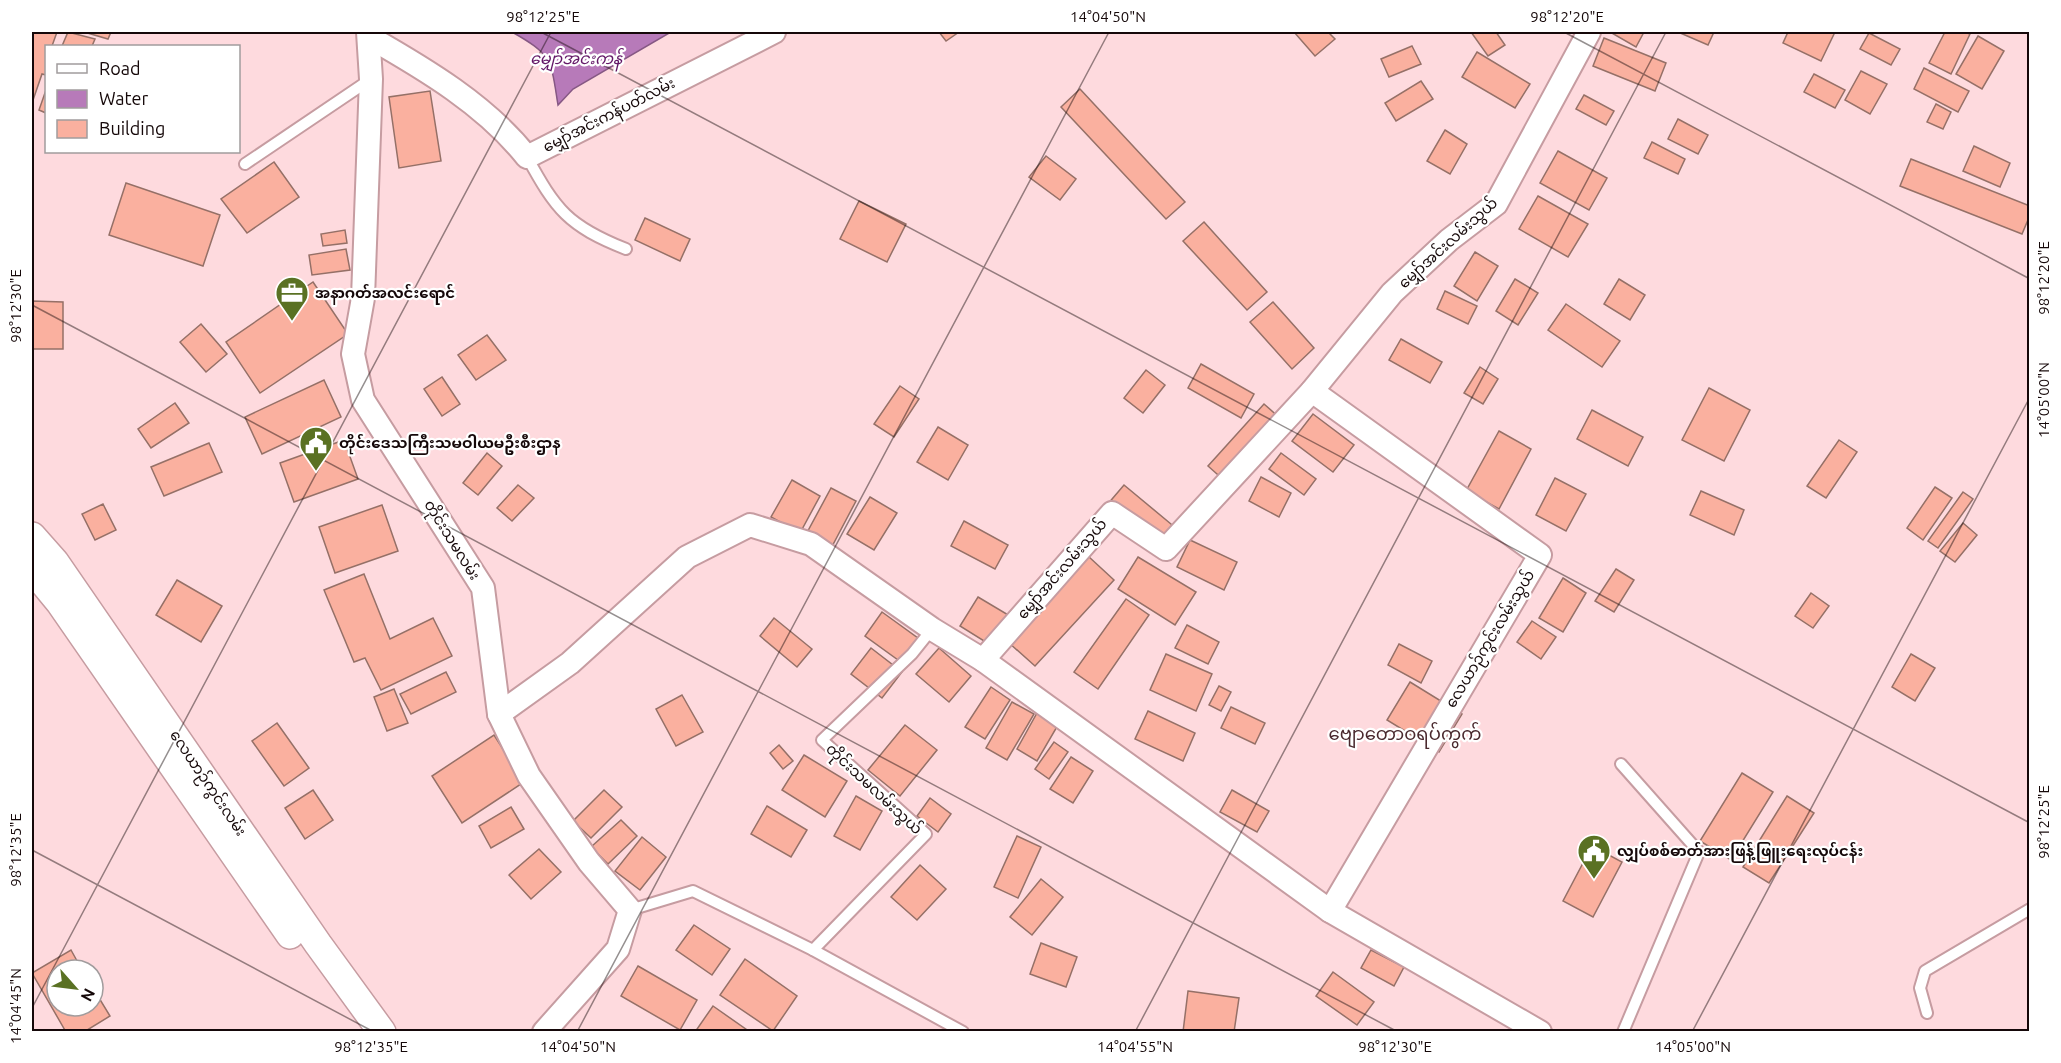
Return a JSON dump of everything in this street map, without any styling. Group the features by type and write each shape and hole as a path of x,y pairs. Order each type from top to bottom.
{"street":[{"name":"မျှော်အင်းကန်ပတ်လမ်း","path":"369,34 423,68 508,133 527,156 774,32"},
{"name":"မျှော်အင်းလမ်းသွယ်","path":"983,660 1112,513 1166,549 1312,391 1392,293 1449,240 1496,204 1589,32"},
{"name":"တိုင်းသမလမ်း","path":"369,34 371,79 363,298 353,354 363,400 483,588 499,714 529,776 589,862 630,910"},
{"name":"လေယာဉ်ကွင်းလမ်းသွယ်","path":"1312,391 1540,555 1330,911"},
{"path":"499,714 570,663 687,557 750,525 811,544 932,629 983,660 1330,911 1540,1032"},
{"name":"လေယာဉ်ကွင်းလမ်း","path":"32,536 55,562 318,944 382,1032"},
{"name":"လေယာဉ်ကွင်းလမ်း","path":"32,568 60,603 271,908 361,1032"},
{"path":"544,1032 618,949 630,910"}],"lane":[{"path":"245,164 333,102 371,79"},
{"path":"527,156 545,190 566,218 591,235 626,249"},
{"name":"တိုင်းသမလမ်းသွယ်","path":"813,950 926,834 822,740 912,654 932,629"},
{"path":"1621,764 1699,852 1623,1032"},
{"path":"630,910 693,891 813,950 963,1032"},
{"path":"1927,1013 1920,988 1925,971 2030,909"}],"water":[{"name":"မျှော်အင်းကန်","path":"512,32 671,32 573,89 558,105 554,78 548,61 536,47"}],"building":[{"path":"33,32 57,32 52,45 45,45 45,75 42,74 32,103"},
{"path":"68,32 95,39 92,45 62,45"},
{"path":"84,32 111,32 108,39"},
{"path":"939,32 959,32 946,41"},
{"path":"1294,32 1328,32 1335,39 1315,56"},
{"path":"1471,32 1496,32 1505,45 1488,56"},
{"path":"1610,32 1644,32 1636,47"},
{"path":"1678,32 1714,32 1708,45"},
{"path":"1788,32 1835,32 1821,61 1783,43"},
{"path":"1945,32 1970,34 1951,74 1929,63"},
{"path":"1869,33 1900,49 1891,65 1860,49"},
{"path":"1978,36 2004,51 1982,89 1956,74"},
{"path":"1604,38 1666,63 1655,91 1593,66"},
{"path":"1412,46 1421,64 1389,77 1381,59"},
{"path":"1477,52 1530,84 1515,108 1462,77"},
{"path":"1924,68 1969,91 1958,112 1914,89"},
{"path":"1861,71 1887,84 1870,114 1845,100"},
{"path":"1814,74 1845,90 1835,108 1804,92"},
{"path":"1421,81 1433,99 1396,121 1385,103"},
{"path":"1080,89 1185,202 1166,219 1061,107"},
{"path":"430,91 441,161 399,168 389,97"},
{"path":"45,93 45,113 39,110"},
{"path":"1584,95 1614,111 1606,125 1576,109"},
{"path":"1936,104 1951,112 1943,129 1927,122"},
{"path":"1678,119 1708,135 1698,154 1668,139"},
{"path":"1445,130 1467,144 1450,174 1427,161"},
{"path":"1652,142 1685,159 1678,174 1644,158"},
{"path":"1974,146 2010,163 2000,187 1963,171"},
{"path":"1558,151 1607,178 1589,210 1540,183"},
{"path":"1046,156 1076,179 1060,200 1029,177"},
{"path":"1911,159 2030,206 2030,215 2022,234 1900,186"},
{"path":"274,162 299,197 247,233 221,199"},
{"path":"126,183 220,215 203,266 109,235"},
{"path":"1538,196 1588,224 1568,257 1519,229"},
{"path":"859,201 906,224 887,262 840,239"},
{"path":"645,218 690,239 680,261 635,240"},
{"path":"1204,222 1267,292 1247,310 1183,241"},
{"path":"345,230 347,243 323,246 321,234"},
{"path":"346,249 350,270 312,275 309,255"},
{"path":"1475,252 1498,266 1477,301 1454,286"},
{"path":"1515,279 1538,293 1518,325 1496,311"},
{"path":"1619,279 1645,295 1630,320 1604,304"},
{"path":"313,282 348,334 260,393 226,342"},
{"path":"1445,291 1477,306 1468,324 1437,309"},
{"path":"32,301 63,302 63,349 32,349"},
{"path":"1273,302 1314,348 1292,369 1250,322"},
{"path":"1566,304 1620,341 1602,367 1548,330"},
{"path":"201,324 227,354 206,372 180,342"},
{"path":"487,335 506,360 476,380 458,355"},
{"path":"1401,339 1442,362 1430,383 1389,360"},
{"path":"1201,364 1254,394 1241,418 1188,388"},
{"path":"1480,367 1498,379 1483,404 1464,393"},
{"path":"1146,370 1165,385 1143,413 1124,398"},
{"path":"442,377 460,404 442,416 424,389"},
{"path":"324,380 341,417 262,454 245,417"},
{"path":"900,386 919,399 894,437 874,424"},
{"path":"1709,388 1750,410 1724,461 1682,440"},
{"path":"175,403 189,423 151,448 138,429"},
{"path":"1264,404 1282,420 1226,482 1208,466"},
{"path":"1592,410 1643,437 1628,466 1577,439"},
{"path":"1313,414 1354,445 1333,472 1292,441"},
{"path":"938,427 968,445 948,480 917,462"},
{"path":"1499,431 1531,449 1499,509 1466,491"},
{"path":"344,440 358,479 294,502 280,463"},
{"path":"1839,440 1857,452 1826,498 1807,486"},
{"path":"209,443 222,472 164,496 151,467"},
{"path":"487,453 502,466 478,495 463,483"},
{"path":"1281,453 1316,479 1304,495 1269,469"},
{"path":"1261,477 1291,493 1279,517 1249,501"},
{"path":"1555,478 1586,494 1566,531 1536,515"},
{"path":"792,480 820,496 800,533 771,517"},
{"path":"518,485 534,498 512,521 497,508"},
{"path":"1124,485 1177,529 1161,549 1107,505"},
{"path":"1935,487 1952,498 1923,540 1907,528"},
{"path":"831,488 856,501 828,554 803,540"},
{"path":"1701,491 1744,510 1734,535 1690,515"},
{"path":"1963,492 1973,499 1938,548 1928,541"},
{"path":"870,497 897,513 874,550 847,534"},
{"path":"103,504 116,530 95,540 82,514"},
{"path":"382,505 398,551 335,573 319,527"},
{"path":"964,521 1008,545 995,569 951,546"},
{"path":"1963,523 1977,535 1955,562 1940,551"},
{"path":"1190,540 1237,562 1224,590 1177,567"},
{"path":"1088,556 1114,580 1035,666 1008,642"},
{"path":"1138,557 1196,592 1175,625 1118,589"},
{"path":"1616,569 1634,580 1614,612 1595,601"},
{"path":"364,574 390,639 433,618 452,656 381,690 365,658 354,662 324,590"},
{"path":"1563,578 1586,593 1563,632 1539,618"},
{"path":"177,580 222,606 201,642 156,615"},
{"path":"1811,593 1829,606 1813,628 1795,616"},
{"path":"978,597 1010,616 992,646 960,626"},
{"path":"1126,599 1149,615 1098,689 1074,672"},
{"path":"882,612 922,641 905,665 865,636"},
{"path":"774,618 812,649 797,667 760,636"},
{"path":"1532,621 1556,637 1541,659 1517,642"},
{"path":"1187,625 1219,642 1208,664 1175,648"},
{"path":"1399,644 1432,661 1421,683 1388,665"},
{"path":"871,648 902,672 882,698 851,674"},
{"path":"939,648 971,676 949,702 916,674"},
{"path":"1166,654 1212,674 1196,711 1150,690"},
{"path":"1911,654 1935,668 1915,701 1892,687"},
{"path":"446,672 456,692 411,714 400,694"},
{"path":"1410,682 1462,714 1439,752 1387,720"},
{"path":"1219,686 1231,692 1221,711 1209,705"},
{"path":"991,687 1010,700 985,739 965,727"},
{"path":"394,689 408,723 387,731 374,697"},
{"path":"682,695 703,732 676,746 656,709"},
{"path":"1012,702 1034,714 1007,760 986,748"},
{"path":"1231,707 1265,723 1255,744 1221,728"},
{"path":"1148,711 1195,733 1183,761 1135,739"},
{"path":"1037,713 1058,725 1037,761 1017,749"},
{"path":"277,723 309,768 284,786 252,741"},
{"path":"905,725 937,750 900,796 868,770"},
{"path":"494,735 524,782 462,823 432,776"},
{"path":"1054,742 1068,752 1049,779 1035,769"},
{"path":"779,745 793,761 783,769 770,753"},
{"path":"804,755 847,781 825,817 782,790"},
{"path":"1071,757 1093,771 1073,803 1050,789"},
{"path":"1742,773 1773,792 1731,860 1700,841"},
{"path":"313,790 333,820 305,839 285,808"},
{"path":"604,790 622,807 591,838 573,821"},
{"path":"1232,790 1269,811 1257,832 1220,812"},
{"path":"856,796 882,811 860,850 834,836"},
{"path":"1787,796 1814,813 1769,883 1743,867"},
{"path":"930,798 951,814 938,832 917,816"},
{"path":"767,806 807,830 791,857 751,834"},
{"path":"511,807 524,829 491,848 479,826"},
{"path":"621,820 637,836 608,864 591,847"},
{"path":"1017,836 1041,847 1018,898 994,887"},
{"path":"642,837 666,857 640,890 615,871"},
{"path":"1592,846 1622,862 1593,917 1563,901"},
{"path":"539,849 561,872 531,899 509,875"},
{"path":"920,865 946,889 917,920 891,897"},
{"path":"1041,879 1063,897 1032,935 1010,917"},
{"path":"694,925 730,949 712,975 676,950"},
{"path":"1041,943 1077,957 1066,987 1030,974"},
{"path":"71,950 75,958 57,958"},
{"path":"1371,950 1404,967 1394,986 1361,968"},
{"path":"745,959 797,996 773,1031 720,995"},
{"path":"45,965 45,996 32,973"},
{"path":"638,966 697,1000 680,1030 621,996"},
{"path":"1333,972 1374,1002 1357,1025 1316,996"},
{"path":"1188,991 1239,998 1234,1032 1183,1032"},
{"path":"713,1006 750,1032 695,1032"},
{"path":"105,1008 110,1016 84,1032 66,1032 58,1018 105,1018"}],"place":[{"name":"အနာဂတ်အလင်းရောင်","path":"292,322"},
{"name":"တိုင်းဒေသကြီးသမဝါယမဦးစီးဌာန","path":"316,472"},
{"name":"လျှပ်စစ်ဓာတ်အားဖြန့်ဖြူးရေးလုပ်ငန်း","path":"1594,880"}],"district":[{"name":"ဗျောတောဝရပ်ကွက်","path":"1405,734"}]}
